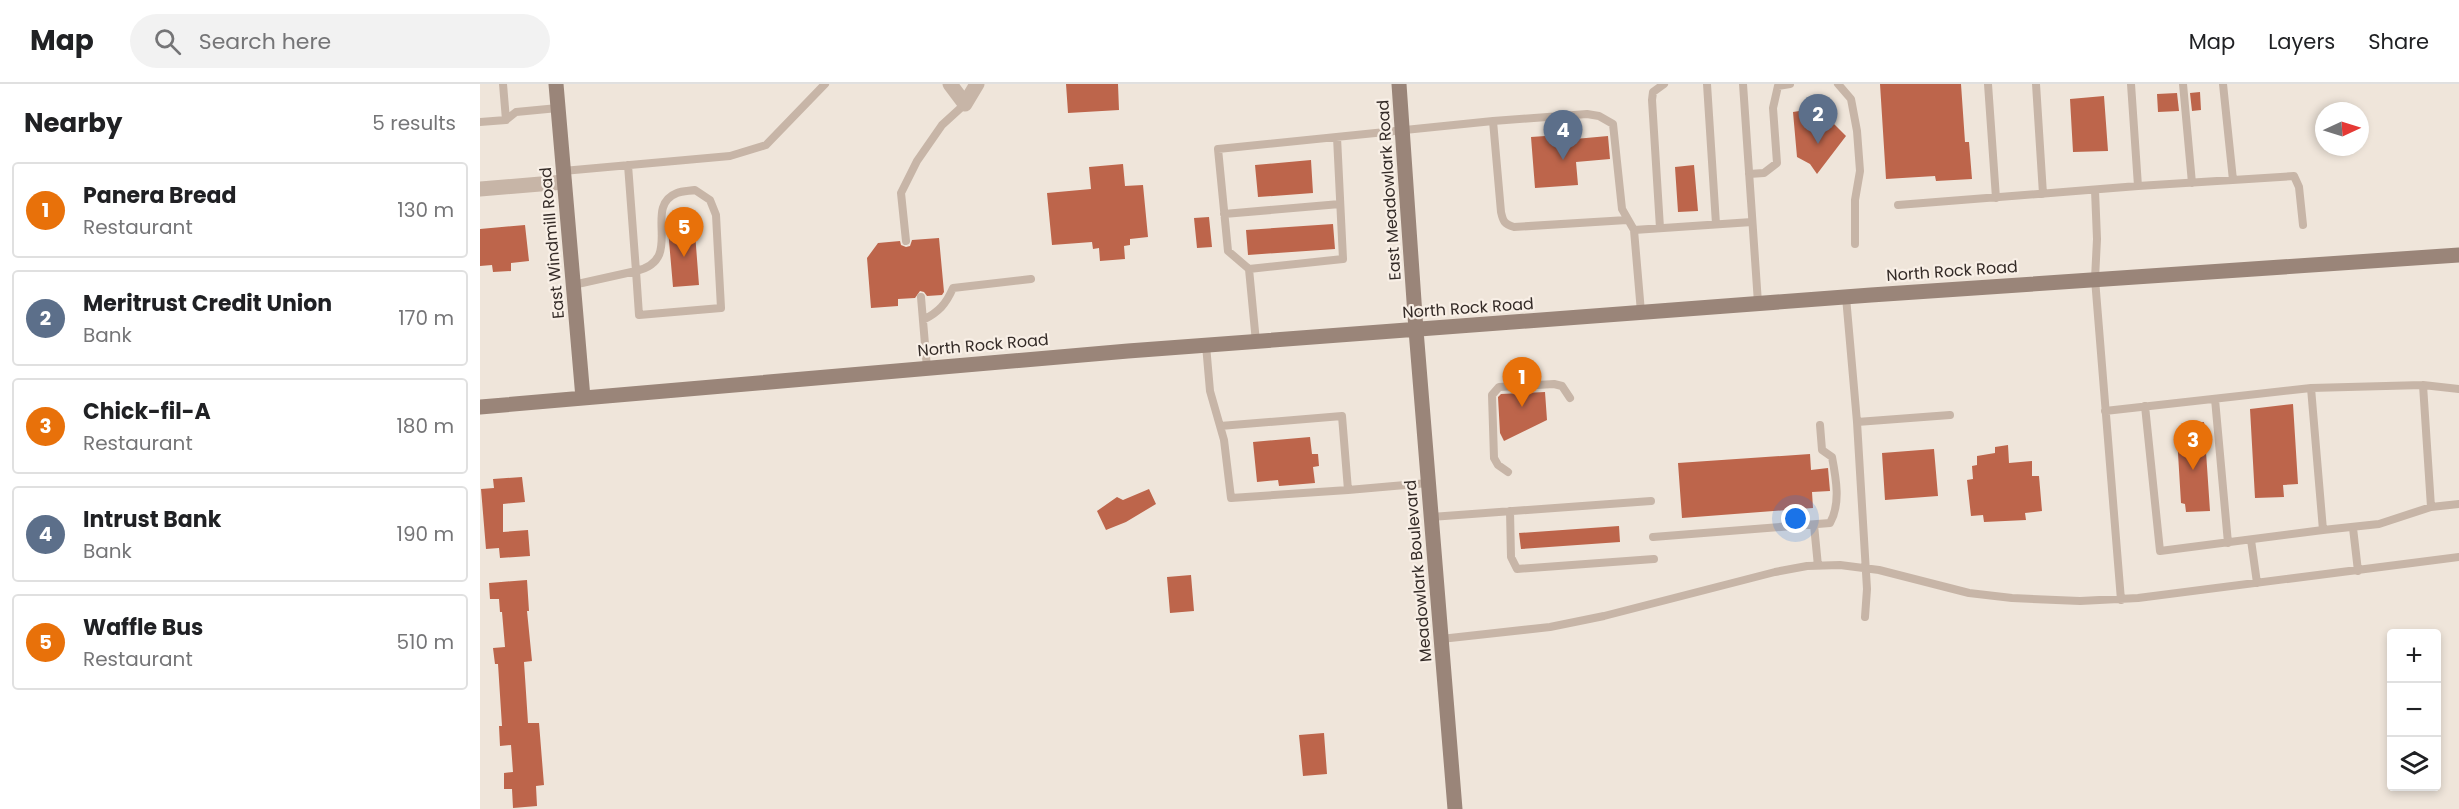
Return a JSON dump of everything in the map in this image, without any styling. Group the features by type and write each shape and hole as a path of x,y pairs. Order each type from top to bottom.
{"main road":[{"name":"East Windmill Road","path":"556,84 583,398"},
{"name":"East Meadowlark Road","path":"1399,84 1416,330"},
{"name":"North Rock Road","path":"480,407 1206,345 1758,303 2459,255"},
{"name":"Meadowlark Boulevard","path":"1416,330 1455,809"}],"street":[{"path":"950,84 965,104 977,84"},
{"path":"480,189 564,176"}],"lane":[{"path":"503,84 506,120"},
{"path":"564,176 628,165 730,156 766,145 825,84"},
{"path":"1660,228 1652,100 1653,93 1664,84"},
{"path":"1707,84 1716,224"},
{"path":"1743,84 1758,303"},
{"path":"1749,174 1764,173 1777,163 1773,108 1777,85 1790,84"},
{"path":"1838,84 1851,99 1857,131 1860,171 1855,200 1855,244"},
{"path":"1988,84 1996,198"},
{"path":"2036,84 2043,194"},
{"path":"2131,84 2138,186"},
{"path":"2183,84 2192,183"},
{"path":"2223,84 2233,180"},
{"path":"906,241 901,193 917,161 942,125 965,104"},
{"path":"480,122 506,120 516,112 558,108"},
{"path":"1337,137 1343,259 1249,269 1228,252 1218,149 1493,121 1575,114 1599,116 1607,119 1615,131 1619,195 1627,220 1634,230 1641,312"},
{"path":"1493,121 1503,221 1507,225 1627,220"},
{"path":"573,285 636,271 645,269 656,261 663,236 660,214 665,201 677,193 695,190 710,200 716,215 721,308 639,315 636,271 628,165"},
{"path":"1898,205 2294,176 2299,187 2303,225"},
{"path":"2095,190 2097,239 2095,279 2121,600"},
{"path":"1224,214 1340,204"},
{"path":"1634,230 1752,222"},
{"path":"1249,269 1256,342"},
{"path":"923,320 936,314 947,303 953,288 1031,279"},
{"path":"921,297 927,368"},
{"path":"1846,297 1857,422 1867,589 1865,617"},
{"path":"1206,345 1210,392 1224,440 1231,498 1428,483"},
{"path":"1508,472 1498,465 1494,458 1492,395 1499,387 1554,384 1562,386 1570,398"},
{"path":"2105,411 2311,388 2423,385 2459,389"},
{"path":"2423,385 2431,507"},
{"path":"2311,388 2324,531"},
{"path":"2216,399 2229,543"},
{"path":"2145,406 2160,551 2379,524 2431,507 2459,504"},
{"path":"1857,422 1950,415"},
{"path":"1220,426 1342,416 1348,490"},
{"path":"1653,537 1830,523 1835,514 1836,502 1832,457 1822,450 1820,425"},
{"path":"1431,517 1651,501"},
{"path":"1510,512 1511,557 1517,569 1654,559"},
{"path":"1814,525 1818,566"},
{"path":"2353,528 2358,571"},
{"path":"2251,540 2257,583"},
{"path":"1441,639 1550,627 1604,616 1775,572 1818,566 1840,565 1864,568 1969,593 2012,598 2121,600 2459,557"}],"building":[{"path":"1066,84 1118,84 1119,110 1068,113"},
{"path":"1880,84 1961,84 1965,142 1969,142 1972,179 1936,181 1935,176 1886,179"},
{"path":"2200,92 2201,110 2192,111 2190,93"},
{"path":"2177,93 2179,111 2158,112 2157,94"},
{"path":"2104,96 2108,151 2073,152 2070,99"},
{"path":"1818,108 1846,136 1817,174 1810,164 1797,157 1793,112"},
{"path":"1574,134 1575,139 1608,136 1610,159 1576,162 1578,185 1535,188 1531,137"},
{"path":"1311,160 1313,193 1258,197 1255,165"},
{"path":"1123,164 1125,186 1143,185 1148,237 1130,239 1130,245 1124,246 1125,259 1100,261 1099,248 1093,249 1092,242 1052,245 1047,193 1091,189 1089,167"},
{"path":"1694,165 1698,211 1678,212 1675,167"},
{"path":"1209,217 1212,247 1197,248 1194,218"},
{"path":"694,220 699,285 673,287 668,229 678,228 678,222"},
{"path":"1333,224 1335,249 1248,255 1246,230"},
{"path":"525,225 529,261 511,263 511,271 493,272 492,265 480,266 480,229"},
{"path":"939,238 944,292 942,295 927,296 920,291 915,298 898,299 898,306 871,308 867,258 878,243 900,241 901,245 906,247 910,246 912,240"},
{"path":"1545,392 1547,420 1504,441 1500,433 1498,397 1501,394"},
{"path":"2293,404 2298,484 2283,485 2284,497 2255,498 2250,409"},
{"path":"2204,422 2210,511 2186,512 2185,504 2181,503 2177,437 2183,429 2192,427 2194,423"},
{"path":"1310,437 1312,454 1318,454 1319,466 1313,467 1315,483 1279,486 1278,480 1257,482 1253,442"},
{"path":"2008,445 2009,463 2032,461 2032,476 2039,476 2042,511 2025,513 2026,520 1984,522 1983,515 1971,516 1967,480 1973,479 1972,466 1977,465 1977,456 1995,453 1995,447"},
{"path":"1934,449 1938,496 1885,500 1882,453"},
{"path":"1810,454 1811,470 1828,468 1830,491 1812,492 1813,508 1682,518 1678,463"},
{"path":"522,477 525,502 503,504 503,532 528,530 530,556 500,558 499,548 486,549 481,489 494,488 493,479"},
{"path":"1149,489 1156,504 1126,522 1106,530 1097,511 1117,497 1123,500"},
{"path":"1619,526 1620,542 1521,549 1519,533"},
{"path":"1191,575 1194,611 1170,613 1167,577"},
{"path":"527,580 529,611 527,611 532,661 524,662 528,723 539,723 544,785 536,786 537,806 513,808 512,789 504,789 504,773 513,772 511,745 500,746 499,726 502,726 498,664 495,664 493,648 505,647 502,612 500,612 499,599 490,599 489,583"},
{"path":"1324,733 1327,774 1303,776 1299,735"}],"place":[{"name":"Meritrust Credit Union","path":"1818,144"},
{"name":"Intrust Bank","path":"1563,160"},
{"name":"Waffle Bus","path":"684,257"},
{"name":"Panera Bread","path":"1522,407"},
{"name":"Chick-fil-A","path":"2193,470"}]}
